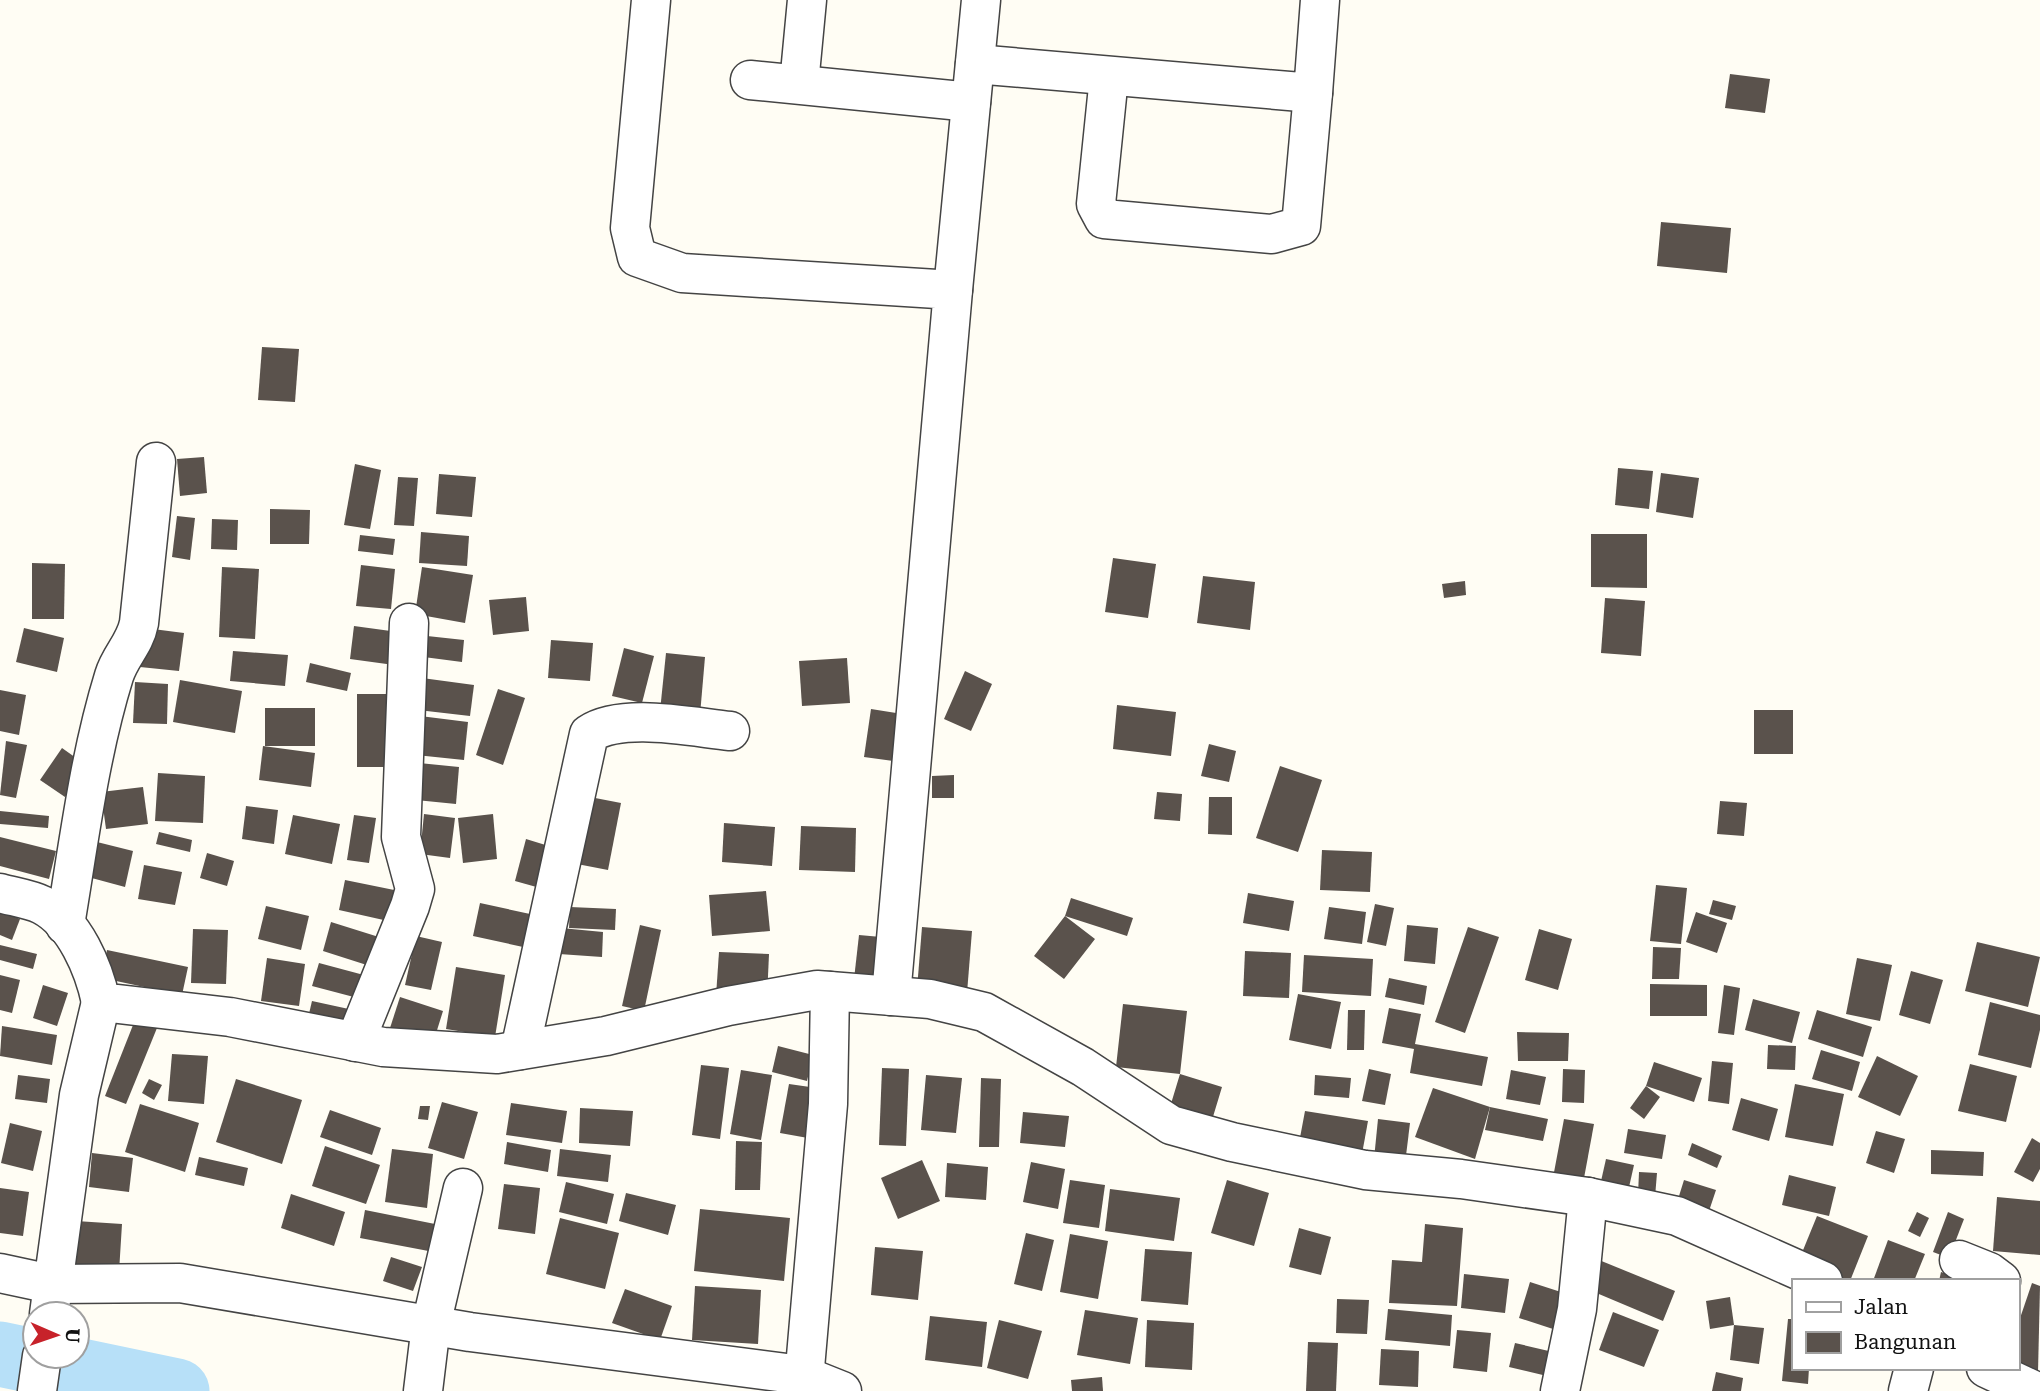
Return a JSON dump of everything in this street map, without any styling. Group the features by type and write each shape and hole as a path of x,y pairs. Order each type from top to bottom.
{"street":[{"path":"651,0 630,228 637,257 682,273 953,290"},
{"path":"799,84 807,0"},
{"path":"891,996 981,0"},
{"path":"1109,77 1096,204 1104,219 1272,234 1301,226 1320,0"},
{"path":"975,64 1313,93"},
{"path":"750,80 971,102"},
{"path":"65,925 95,754 114,675 135,641 139,623 156,462"},
{"path":"355,1042 415,889 401,837 409,623"},
{"path":"520,1050 589,734 601,726 636,723 730,731"},
{"path":"0,893 40,904 54,912 91,966 101,1002 79,1096 50,1300"},
{"path":"101,1002 230,1017 383,1047 497,1054 606,1036 728,1006 817,990 930,999 984,1012 1083,1067 1171,1125 1232,1142 1365,1170 1461,1179 1588,1197 1677,1216 1819,1279"},
{"path":"802,1383 828,1104 830,991"},
{"path":"423,1383 431,1325 463,1188"},
{"path":"1560,1391 1577,1309 1588,1197"},
{"path":"1959,1260 1989,1272 1998,1279"},
{"path":"0,1273 45,1300"},
{"path":"70,1300 180,1283 842,1391"},
{"path":"37,1391 40,1370"},
{"path":"1908,1391 1913,1370"},
{"path":"1990,1370 2035,1391"}],"building":[{"path":"1730,74 1770,79 1765,113 1725,108"},
{"path":"1661,222 1731,228 1727,273 1657,266"},
{"path":"262,347 299,349 295,402 258,400"},
{"path":"204,457 207,493 180,496 177,459"},
{"path":"355,464 381,470 370,529 344,525"},
{"path":"1618,468 1653,471 1649,509 1615,505"},
{"path":"1661,473 1699,478 1693,518 1656,512"},
{"path":"439,474 476,477 472,517 436,514"},
{"path":"398,477 418,478 414,526 394,525"},
{"path":"270,509 310,510 309,544 270,544"},
{"path":"177,516 195,518 190,560 172,557"},
{"path":"212,519 238,520 237,550 211,549"},
{"path":"421,532 469,536 467,566 419,563"},
{"path":"1591,534 1647,534 1647,588 1591,587"},
{"path":"360,535 395,539 393,555 358,551"},
{"path":"1113,558 1156,564 1148,618 1105,612"},
{"path":"32,563 65,564 64,619 32,619"},
{"path":"361,565 395,569 391,609 356,606"},
{"path":"222,567 259,569 255,639 219,637"},
{"path":"422,567 473,575 465,623 415,614"},
{"path":"1203,576 1255,582 1250,630 1197,623"},
{"path":"1465,581 1466,595 1444,598 1442,584"},
{"path":"526,597 529,631 493,635 489,600"},
{"path":"1605,598 1645,601 1641,656 1601,653"},
{"path":"354,626 398,632 394,665 350,659"},
{"path":"24,628 64,638 57,672 16,662"},
{"path":"145,628 184,633 179,671 140,667"},
{"path":"418,635 464,640 462,662 416,656"},
{"path":"551,640 593,643 590,681 548,678"},
{"path":"624,648 654,656 642,703 612,696"},
{"path":"233,651 288,655 285,686 230,681"},
{"path":"666,653 705,657 700,715 660,711"},
{"path":"847,658 850,703 802,706 799,661"},
{"path":"310,663 351,673 347,691 306,682"},
{"path":"965,671 992,684 971,731 944,719"},
{"path":"422,678 474,685 470,716 418,710"},
{"path":"180,680 242,691 235,733 173,722"},
{"path":"135,682 168,684 167,724 133,723"},
{"path":"498,689 525,698 503,765 476,755"},
{"path":"0,690 26,695 19,735 0,731"},
{"path":"357,694 402,694 401,767 357,767"},
{"path":"1117,705 1176,712 1171,756 1113,749"},
{"path":"265,708 315,708 315,746 265,746"},
{"path":"871,709 915,716 908,763 864,757"},
{"path":"1754,710 1793,710 1793,754 1754,754"},
{"path":"420,716 468,722 464,760 416,755"},
{"path":"6,741 27,745 16,798 0,795"},
{"path":"1209,744 1236,751 1229,782 1201,776"},
{"path":"263,746 315,753 311,787 259,780"},
{"path":"62,748 86,765 65,797 40,780"},
{"path":"419,763 459,767 456,804 416,800"},
{"path":"1280,766 1322,780 1298,852 1256,838"},
{"path":"158,773 205,776 203,823 155,821"},
{"path":"954,775 954,798 932,798 932,776"},
{"path":"143,787 148,824 106,829 101,792"},
{"path":"1157,792 1182,794 1180,821 1154,819"},
{"path":"590,797 621,803 608,870 577,864"},
{"path":"1209,797 1232,797 1232,835 1208,834"},
{"path":"1720,801 1747,803 1744,836 1717,834"},
{"path":"246,806 278,810 274,844 242,839"},
{"path":"0,811 49,816 48,828 0,824"},
{"path":"424,814 455,818 450,858 420,854"},
{"path":"493,814 497,859 463,863 458,818"},
{"path":"293,815 340,824 332,864 285,854"},
{"path":"354,815 376,818 369,863 347,860"},
{"path":"724,823 775,827 772,866 722,862"},
{"path":"801,826 856,828 855,872 799,870"},
{"path":"159,832 192,840 190,852 156,844"},
{"path":"0,837 56,851 49,879 0,866"},
{"path":"526,839 552,847 540,888 515,881"},
{"path":"97,842 133,851 125,887 88,877"},
{"path":"1322,850 1372,852 1370,892 1320,890"},
{"path":"207,853 234,861 227,886 200,878"},
{"path":"144,865 182,872 175,905 138,899"},
{"path":"345,880 404,892 397,923 339,910"},
{"path":"1656,885 1687,888 1681,944 1650,941"},
{"path":"766,891 770,931 712,936 709,895"},
{"path":"1248,893 1294,901 1289,931 1243,923"},
{"path":"1071,898 1133,918 1127,936 1065,916"},
{"path":"1713,900 1736,906 1732,920 1709,914"},
{"path":"480,903 544,917 537,950 473,936"},
{"path":"1375,904 1394,908 1386,946 1367,942"},
{"path":"266,906 309,916 301,950 258,939"},
{"path":"570,907 616,909 615,930 569,928"},
{"path":"1329,907 1366,912 1362,944 1324,939"},
{"path":"0,911 20,919 12,940 0,935"},
{"path":"1696,912 1727,923 1717,953 1686,942"},
{"path":"1065,916 1095,939 1064,979 1034,956"},
{"path":"331,922 382,938 373,967 323,951"},
{"path":"640,925 661,930 644,1011 622,1006"},
{"path":"1407,925 1438,928 1435,964 1404,961"},
{"path":"922,927 972,931 967,993 917,989"},
{"path":"1468,927 1499,937 1465,1033 1435,1022"},
{"path":"561,928 603,932 602,957 559,954"},
{"path":"193,929 228,930 226,984 191,983"},
{"path":"1539,929 1572,939 1558,990 1525,980"},
{"path":"859,935 881,937 876,990 853,988"},
{"path":"416,936 442,942 431,990 405,985"},
{"path":"1977,942 2040,957 2028,1007 1965,991"},
{"path":"0,945 37,954 33,969 0,960"},
{"path":"1653,947 1681,948 1679,979 1652,979"},
{"path":"107,950 188,967 182,995 102,978"},
{"path":"1245,951 1291,953 1289,998 1243,996"},
{"path":"719,952 769,954 767,998 716,996"},
{"path":"1304,955 1373,959 1371,996 1302,992"},
{"path":"267,958 305,964 299,1006 261,1001"},
{"path":"1857,958 1892,965 1880,1021 1846,1014"},
{"path":"319,963 375,978 369,1001 312,986"},
{"path":"456,967 505,975 495,1037 446,1029"},
{"path":"1911,971 1943,980 1930,1024 1899,1015"},
{"path":"0,975 20,980 12,1013 0,1010"},
{"path":"1389,978 1427,986 1424,1005 1385,997"},
{"path":"1650,984 1707,985 1707,1016 1650,1016"},
{"path":"43,985 68,993 57,1026 33,1018"},
{"path":"1724,985 1740,988 1734,1035 1718,1033"},
{"path":"1298,994 1341,1002 1331,1049 1289,1040"},
{"path":"400,997 443,1011 433,1043 390,1028"},
{"path":"1753,999 1800,1012 1792,1043 1745,1030"},
{"path":"312,1001 358,1011 354,1028 308,1018"},
{"path":"1990,1002 2040,1015 2040,1030 2031,1068 1978,1055"},
{"path":"1123,1004 1187,1011 1180,1074 1116,1067"},
{"path":"1389,1008 1421,1014 1415,1044 1488,1057 1482,1086 1410,1073 1414,1049 1382,1043"},
{"path":"1348,1010 1365,1010 1364,1050 1347,1050"},
{"path":"1817,1010 1872,1027 1863,1057 1808,1039"},
{"path":"135,1020 157,1028 126,1104 105,1096"},
{"path":"2,1026 57,1035 52,1065 0,1056"},
{"path":"1517,1032 1569,1033 1568,1061 1518,1061"},
{"path":"1768,1045 1796,1046 1795,1070 1767,1069"},
{"path":"778,1046 813,1055 807,1081 772,1072"},
{"path":"1821,1050 1860,1062 1852,1091 1812,1079"},
{"path":"172,1054 208,1056 204,1104 168,1101"},
{"path":"1877,1056 1918,1076 1900,1116 1858,1097"},
{"path":"1712,1061 1733,1063 1729,1104 1708,1101"},
{"path":"1654,1062 1702,1078 1694,1102 1646,1086"},
{"path":"1970,1064 2017,1076 2006,1122 1958,1111"},
{"path":"701,1065 729,1068 720,1139 692,1135"},
{"path":"882,1068 909,1069 906,1146 879,1145"},
{"path":"1369,1069 1391,1074 1385,1105 1362,1101"},
{"path":"1563,1069 1585,1070 1584,1103 1562,1102"},
{"path":"741,1070 772,1075 761,1140 730,1134"},
{"path":"1511,1070 1546,1077 1540,1105 1506,1099"},
{"path":"1180,1074 1222,1087 1212,1120 1170,1107"},
{"path":"18,1075 50,1079 47,1103 15,1099"},
{"path":"926,1075 962,1078 956,1133 921,1130"},
{"path":"1315,1075 1351,1078 1349,1098 1314,1095"},
{"path":"981,1078 1001,1079 999,1147 979,1147"},
{"path":"149,1079 162,1085 154,1100 142,1093"},
{"path":"236,1079 302,1100 282,1164 216,1142"},
{"path":"789,1084 817,1088 808,1138 780,1133"},
{"path":"1795,1084 1844,1094 1833,1146 1785,1137"},
{"path":"1646,1086 1660,1097 1644,1119 1630,1108"},
{"path":"1433,1088 1490,1107 1475,1159 1415,1137"},
{"path":"1741,1098 1778,1109 1769,1141 1732,1130"},
{"path":"442,1102 478,1112 464,1159 428,1148"},
{"path":"511,1103 567,1111 562,1143 506,1135"},
{"path":"140,1104 199,1123 185,1172 125,1152"},
{"path":"420,1106 430,1106 428,1120 418,1119"},
{"path":"1490,1107 1548,1119 1543,1141 1485,1130"},
{"path":"580,1108 633,1111 630,1146 579,1143"},
{"path":"330,1110 381,1128 372,1155 320,1137"},
{"path":"1305,1111 1368,1121 1362,1154 1299,1143"},
{"path":"1023,1112 1069,1116 1065,1147 1020,1143"},
{"path":"1378,1119 1410,1123 1404,1172 1373,1169"},
{"path":"1564,1119 1594,1124 1582,1189 1552,1183"},
{"path":"10,1123 42,1131 33,1171 1,1163"},
{"path":"1628,1129 1666,1135 1662,1159 1624,1153"},
{"path":"1876,1131 1905,1139 1894,1173 1866,1163"},
{"path":"2032,1138 2040,1143 2040,1169 2033,1182 2014,1172"},
{"path":"736,1141 762,1142 760,1190 735,1190"},
{"path":"507,1142 551,1150 548,1172 504,1164"},
{"path":"1692,1143 1722,1156 1717,1168 1688,1155"},
{"path":"325,1146 380,1165 366,1204 312,1186"},
{"path":"392,1149 433,1154 427,1208 385,1202"},
{"path":"560,1149 611,1155 608,1182 557,1176"},
{"path":"1931,1150 1984,1152 1983,1176 1931,1174"},
{"path":"92,1153 133,1158 129,1192 89,1187"},
{"path":"199,1157 248,1168 244,1186 195,1175"},
{"path":"1606,1159 1634,1165 1627,1196 1599,1190"},
{"path":"922,1160 940,1201 898,1219 881,1178"},
{"path":"1031,1162 1065,1169 1058,1209 1023,1202"},
{"path":"947,1163 988,1167 986,1200 945,1197"},
{"path":"1639,1172 1657,1173 1655,1197 1638,1195"},
{"path":"1789,1175 1836,1187 1829,1216 1782,1205"},
{"path":"1070,1180 1105,1185 1099,1228 1063,1223"},
{"path":"1227,1180 1269,1193 1254,1246 1211,1233"},
{"path":"1684,1180 1716,1190 1706,1220 1675,1209"},
{"path":"566,1182 614,1194 607,1224 559,1212"},
{"path":"504,1184 540,1188 535,1234 498,1229"},
{"path":"0,1188 29,1192 23,1236 0,1233"},
{"path":"1110,1189 1180,1198 1174,1241 1105,1231"},
{"path":"626,1193 676,1205 668,1235 619,1221"},
{"path":"291,1194 345,1212 334,1246 281,1228"},
{"path":"1997,1197 2040,1201 2040,1255 1993,1251"},
{"path":"700,1209 790,1218 784,1281 694,1271"},
{"path":"365,1210 445,1226 439,1253 360,1238"},
{"path":"1917,1212 1929,1218 1920,1237 1908,1231"},
{"path":"1948,1212 1964,1219 1949,1258 1933,1252"},
{"path":"1817,1216 1868,1236 1851,1279 1799,1260"},
{"path":"560,1218 619,1233 605,1289 546,1274"},
{"path":"76,1221 122,1224 119,1272 74,1270"},
{"path":"1425,1224 1463,1228 1457,1306 1389,1303 1392,1260 1422,1262"},
{"path":"1299,1228 1331,1237 1321,1275 1289,1267"},
{"path":"1026,1233 1054,1240 1042,1291 1014,1284"},
{"path":"1070,1234 1108,1241 1098,1299 1060,1292"},
{"path":"1888,1240 1925,1254 1915,1279 1874,1279"},
{"path":"875,1247 923,1251 918,1300 871,1295"},
{"path":"1145,1249 1192,1252 1188,1305 1141,1301"},
{"path":"391,1257 422,1267 413,1291 383,1281"},
{"path":"1599,1260 1675,1291 1663,1321 1587,1289"},
{"path":"1941,1272 1963,1279 1939,1279"},
{"path":"1464,1274 1509,1279 1505,1313 1461,1308"},
{"path":"1530,1282 1564,1293 1553,1329 1519,1318"},
{"path":"2032,1283 2040,1286 2038,1372 2019,1366 2019,1321"},
{"path":"695,1286 761,1290 758,1344 692,1340"},
{"path":"625,1289 672,1306 660,1340 612,1323"},
{"path":"1730,1297 1734,1325 1710,1329 1706,1301"},
{"path":"1337,1299 1369,1300 1367,1334 1336,1333"},
{"path":"1388,1309 1452,1315 1450,1346 1385,1340"},
{"path":"1085,1310 1138,1318 1130,1364 1077,1355"},
{"path":"1613,1312 1659,1330 1644,1367 1599,1350"},
{"path":"930,1316 987,1322 982,1367 925,1360"},
{"path":"1788,1319 1792,1319 1792,1370 1809,1370 1808,1384 1782,1381"},
{"path":"999,1320 1042,1331 1028,1379 987,1368"},
{"path":"1147,1320 1194,1323 1192,1370 1145,1367"},
{"path":"1734,1325 1764,1328 1759,1364 1730,1360"},
{"path":"1457,1330 1491,1333 1487,1372 1453,1368"},
{"path":"1308,1342 1338,1343 1336,1391 1306,1391"},
{"path":"1515,1343 1553,1352 1547,1376 1509,1367"},
{"path":"1381,1349 1419,1351 1418,1387 1379,1385"},
{"path":"1716,1372 1743,1378 1741,1391 1712,1391"},
{"path":"1102,1377 1103,1391 1072,1391 1071,1380"}],"waterway":[{"path":"0,1354 177,1391"}]}
